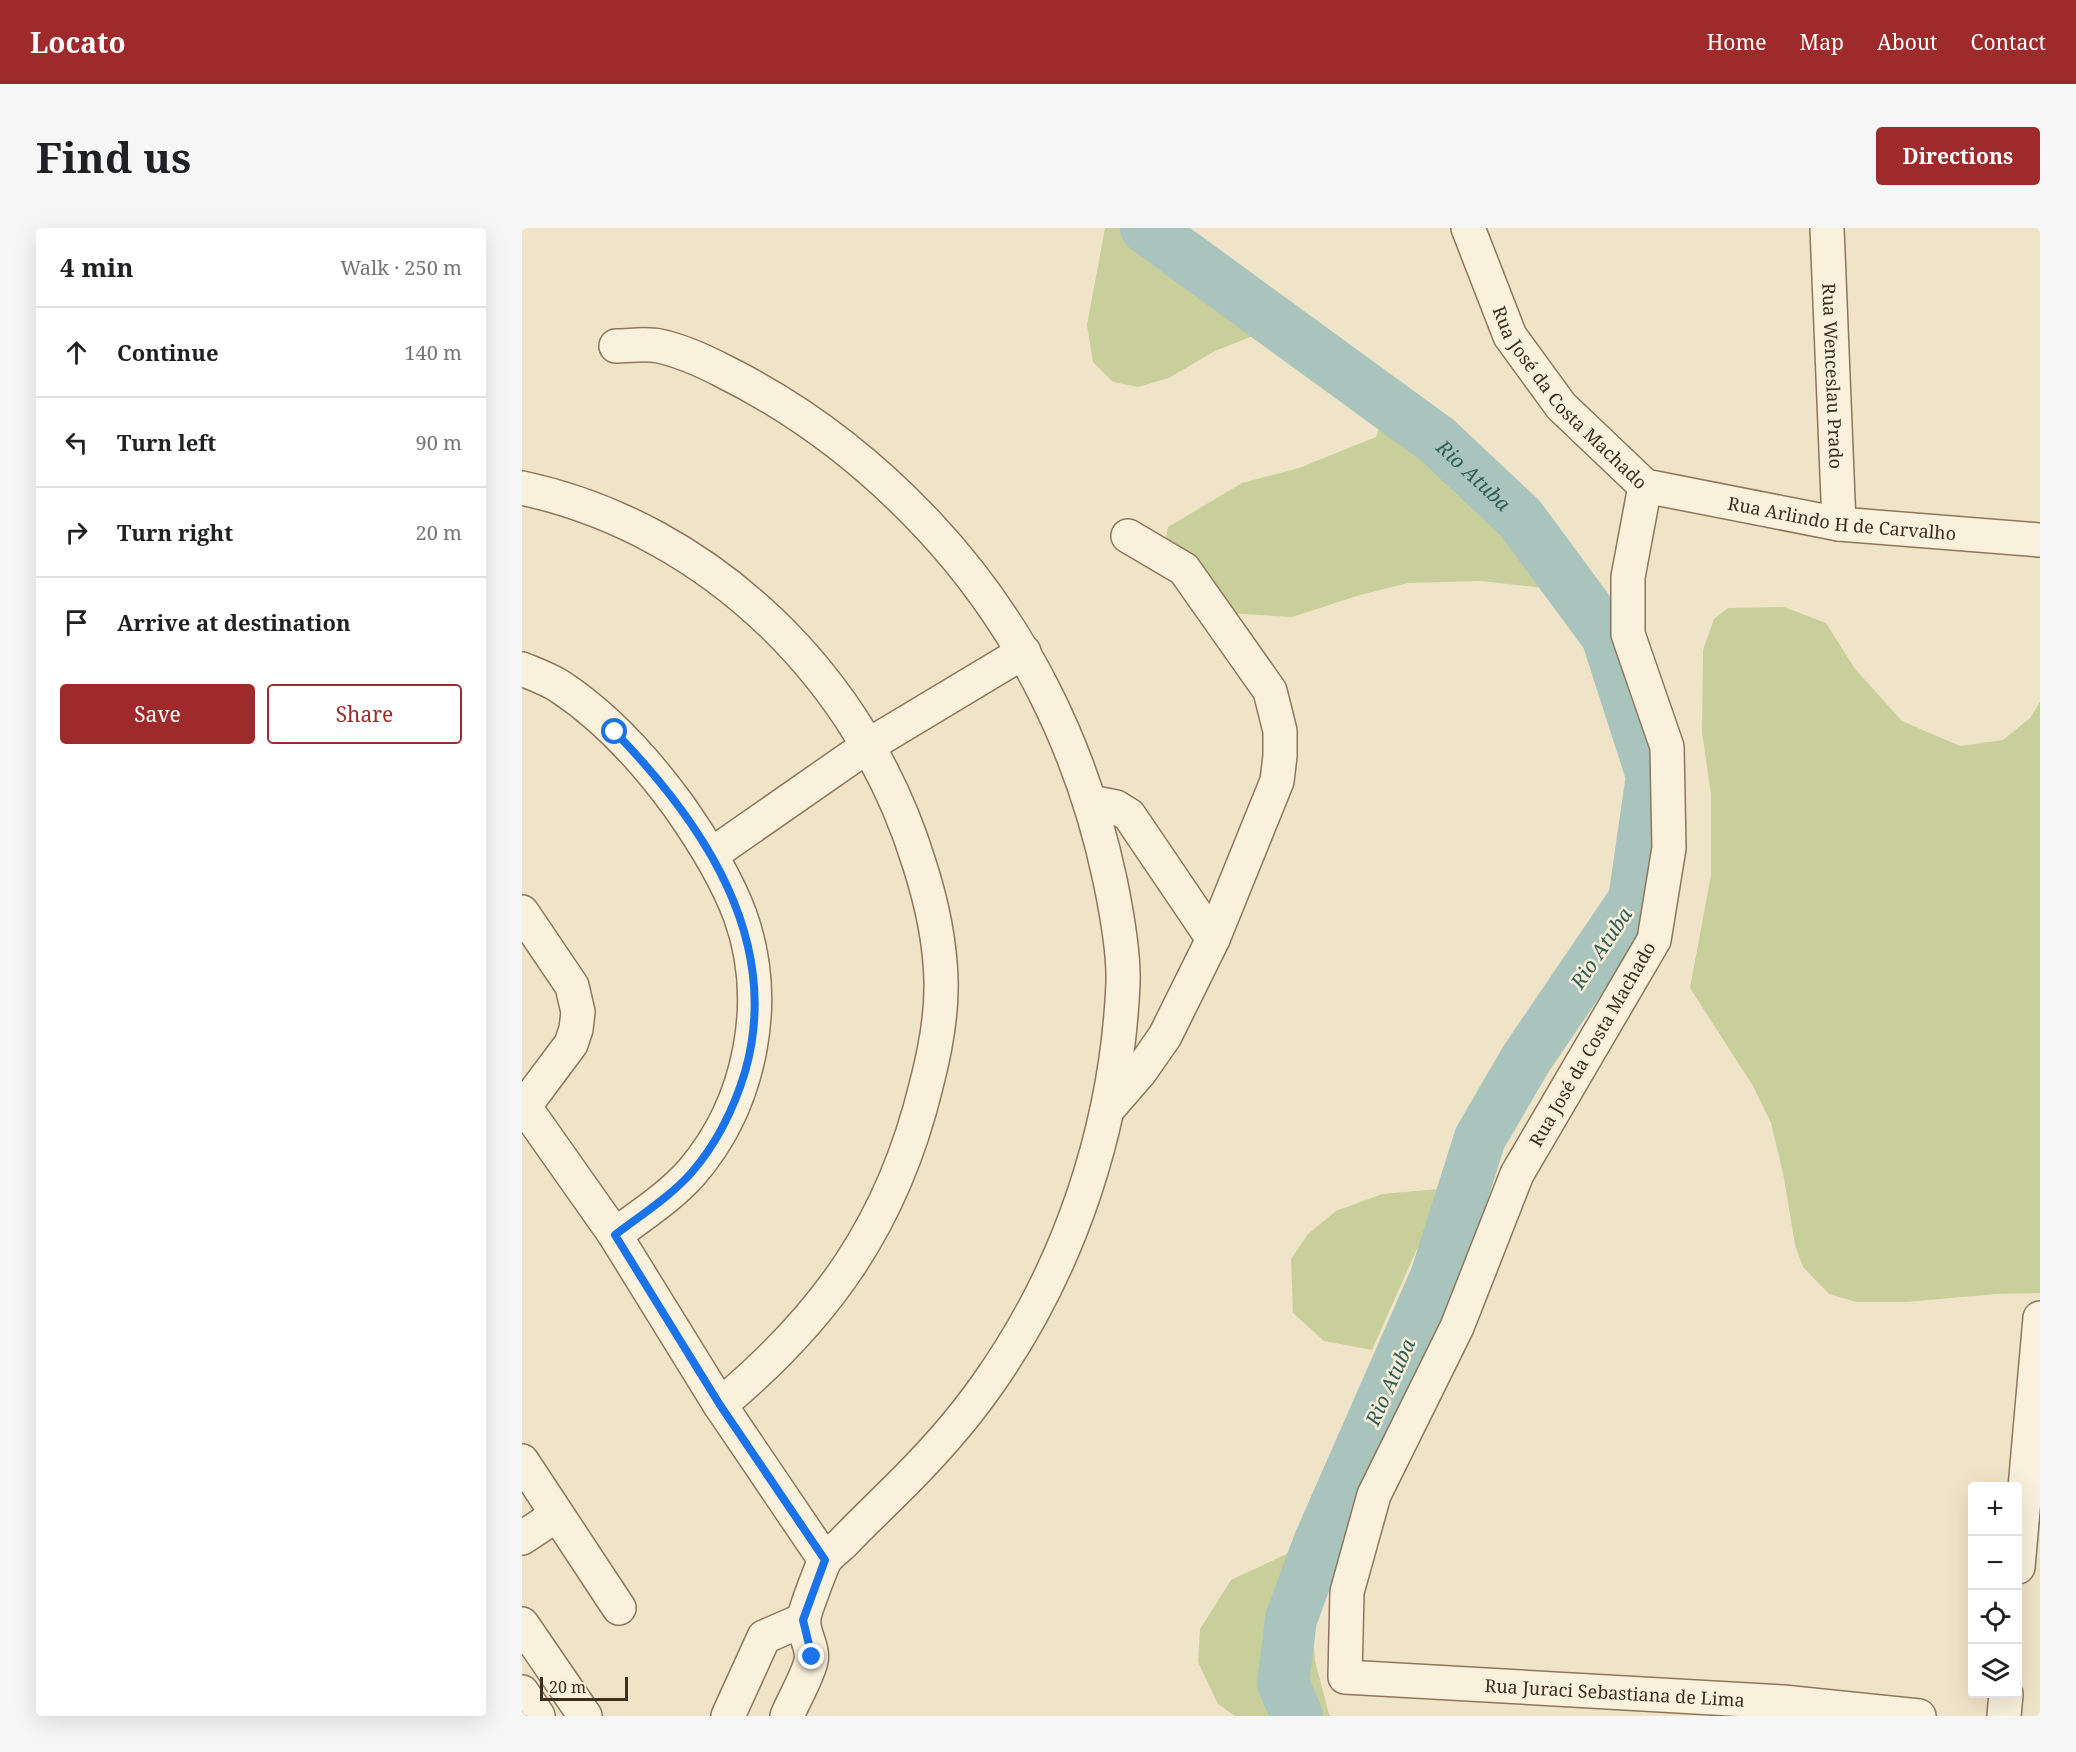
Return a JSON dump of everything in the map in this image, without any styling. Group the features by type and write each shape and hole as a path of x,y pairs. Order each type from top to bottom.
{"street":[{"name":"Rua José da Costa Machado","path":"1345,1677 1347,1592 1374,1495 1457,1327 1517,1174 1654,940 1669,848 1667,747 1628,634 1628,577 1645,486 1560,406 1510,336 1468,228"},
{"name":"Rua Wenceslau Prado","path":"1827,228 1839,524"},
{"path":"616,346 654,344 692,356 751,385 806,419 858,458 907,502 951,549 991,601 1024,652 1056,714 1082,776 1090,802 1101,838 1114,903 1123,978 1117,1049 1107,1110 1092,1169 1072,1227 1048,1283 1019,1336 988,1384 916,1472 825,1560 803,1620 812,1657 787,1716"},
{"name":"Rua Arlindo H de Carvalho","path":"1645,486 1839,524 2040,540"},
{"path":"522,488 572,502 618,520 662,542 704,568 743,597 779,630 806,658 843,704 869,745 892,790 911,836 926,883 936,932 941,981 938,1027 930,1073 903,1162 885,1204 863,1245 839,1281 785,1347 720,1405"},
{"path":"1107,1110 1140,1072 1165,1036 1213,939 1277,781 1280,756 1280,730 1270,692 1184,569 1128,536"},
{"path":"711,855 869,745 1024,652"},
{"path":"522,669 557,685 586,706 615,732 667,790 711,855 729,889 740,916 753,974 753,1032 739,1091 727,1120 692,1171 670,1194 615,1235"},
{"path":"1090,802 1116,807 1129,815 1213,939"},
{"path":"522,912 572,986 578,1012 571,1044 523,1105 615,1235 720,1405 825,1560"},
{"path":"2021,1536 2040,1318"},
{"path":"522,1461 619,1608"},
{"path":"522,1538 557,1515"},
{"path":"728,1716 764,1637 803,1620"},
{"path":"522,1624 581,1715"},
{"name":"Rua Juraci Sebastiana de Lima","path":"1345,1677 1781,1709 1919,1716"},
{"path":"522,1692 538,1716"},
{"path":"2004,1716 2006,1698"}],"green space":[{"path":"1105,228 1152,228 1286,323 1215,351 1169,378 1138,387 1113,382 1093,362 1087,325"},
{"path":"1389,396 1444,438 1477,468 1534,542 1564,590 1481,581 1408,583 1360,595 1292,617 1210,612 1160,568 1168,527 1242,483 1299,468 1376,437"},
{"path":"1784,607 1826,623 1855,669 1902,721 1960,746 2003,740 2030,718 2040,702 2040,1293 1997,1294 1906,1302 1856,1302 1829,1294 1803,1267 1795,1245 1783,1173 1771,1123 1753,1086 1690,988 1711,875 1711,794 1702,732 1703,650 1714,619 1728,608"},
{"path":"1449,1188 1416,1251 1372,1350 1324,1341 1293,1313 1291,1259 1308,1234 1336,1211 1382,1194"},
{"path":"1314,1541 1312,1613 1315,1661 1331,1716 1235,1716 1218,1704 1198,1662 1200,1629 1231,1580"}],"waterway":[{"name":"Rio Atuba","path":"1146,228 1437,440 1520,518 1607,636 1652,776 1634,900 1526,1059 1480,1138 1436,1277 1319,1543 1291,1619 1283,1683 1297,1716"}],"route":[{"path":"615,732 667,790 711,855 729,889 748,945 753,974 754,1003 753,1032 748,1060 727,1120 692,1171 670,1194 615,1235 720,1405 825,1560 803,1620 812,1657"}]}
